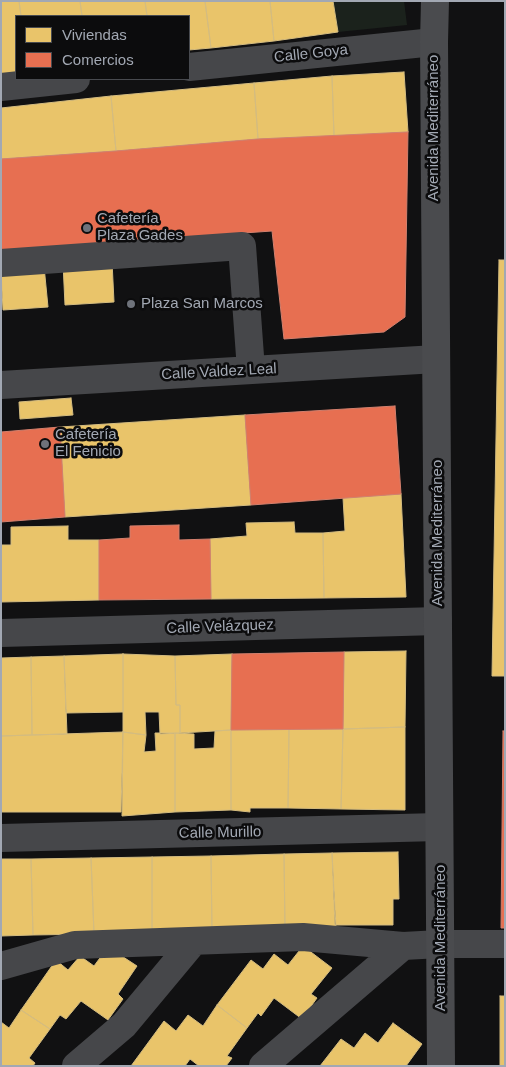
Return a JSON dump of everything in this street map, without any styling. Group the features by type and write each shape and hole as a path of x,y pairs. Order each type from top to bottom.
{"street":[{"name":"Avenida Mediterráneo","path":"435,1 442,1066"},
{"name":"Calle Goya","path":"190,67 434,42"},
{"path":"1,87 67,80"},
{"path":"1,263 242,246 251,370"},
{"name":"Calle Valdez Leal","path":"1,385 436,359"},
{"name":"Calle Velázquez","path":"1,633 438,621"},
{"name":"Calle Murillo","path":"1,838 440,827"},
{"path":"1,966 75,944 303,938 403,946 505,944"},
{"path":"76,1066 124,1025 194,940"},
{"path":"263,1066 403,946"}],"shaded area":[{"path":"333,1 404,1 407,25 338,32"}],"building: Viviendas":[{"path":"1,1 19,1 21,15 15,15 15,72 1,74"},
{"path":"19,1 80,1 82,15 21,15"},
{"path":"80,1 145,1 147,15 82,15"},
{"path":"145,1 205,1 211,48 190,50 190,15 147,15"},
{"path":"205,1 270,1 274,41 211,48"},
{"path":"270,1 333,1 338,32 274,41"},
{"path":"404,72 408,132 334,136 332,76"},
{"path":"332,76 334,136 258,139 254,83"},
{"path":"254,83 258,139 116,151 111,96"},
{"path":"111,96 116,151 1,159 1,108"},
{"path":"499,260 505,260 505,676 492,676"},
{"path":"112,261 114,302 65,305 63,263"},
{"path":"44,266 48,307 3,310 1,270"},
{"path":"71,398 73,415 20,419 19,402"},
{"path":"245,415 251,505 65,517 60,427"},
{"path":"401,494 406,597 324,598 323,533 345,531 343,498"},
{"path":"294,522 295,533 323,533 324,598 211,599 210,539 247,536 246,523"},
{"path":"68,526 68,540 99,540 99,600 1,602 1,545 11,545 11,527"},
{"path":"406,651 405,727 343,729 344,652"},
{"path":"123,654 175,656 176,705 180,705 180,733 160,734 159,712 145,712 146,735 123,732"},
{"path":"123,654 123,712 66,713 64,656"},
{"path":"232,654 231,730 180,733 180,705 176,705 175,656"},
{"path":"64,656 67,734 32,735 31,657"},
{"path":"31,657 32,735 1,736 1,658"},
{"path":"405,727 405,810 341,809 343,729"},
{"path":"289,729 343,729 341,809 288,808"},
{"path":"289,729 288,808 250,808 250,812 231,810 231,730"},
{"path":"231,730 231,810 175,812 175,733 194,734 194,749 214,748 215,731"},
{"path":"123,732 121,812 1,812 1,736"},
{"path":"123,732 146,735 144,752 156,751 155,733 175,733 175,812 122,816"},
{"path":"398,852 399,899 393,899 393,925 335,925 332,853"},
{"path":"332,853 336,928 285,929 284,854"},
{"path":"284,854 285,929 212,933 211,856"},
{"path":"211,856 212,933 152,935 152,857"},
{"path":"152,857 152,935 94,934 91,858"},
{"path":"91,858 94,934 33,935 31,859"},
{"path":"1,859 31,859 33,935 1,936"},
{"path":"303,946 332,968 311,994 317,998 302,1019 274,998 261,1016 258,1013 247,1028 217,1005 251,960 263,969 274,954 288,965"},
{"path":"108,947 137,966 118,994 123,999 108,1020 81,1001 66,1019 60,1015 50,1029 21,1010 56,960 68,970 80,956 94,966"},
{"path":"500,996 505,996 505,1066 500,1066"},
{"path":"217,1005 247,1028 227,1056 232,1058 226,1066 199,1066 190,1059 185,1066 131,1066 164,1021 176,1031 188,1015 203,1026"},
{"path":"21,1010 50,1029 29,1058 35,1063 33,1066 1,1066 1,1022 9,1028"},
{"path":"393,1023 422,1044 406,1066 320,1066 341,1039 354,1048 365,1033 378,1043"}],"building: Comercios":[{"path":"408,132 405,317 384,332 284,339 272,231 1,250 1,159 258,139"},
{"path":"395,406 401,494 251,505 245,415"},
{"path":"60,427 65,517 1,522 1,432"},
{"path":"179,525 179,540 210,539 211,599 99,600 99,540 130,538 130,526"},
{"path":"344,652 343,729 231,730 232,654"},
{"path":"503,731 505,731 505,928 501,928"}],"place":[{"name":"Cafetería Plaza Gades","path":"87,228"},
{"name":"Plaza San Marcos","path":"131,304"},
{"name":"Cafetería El Fenicio","path":"45,444"}]}
